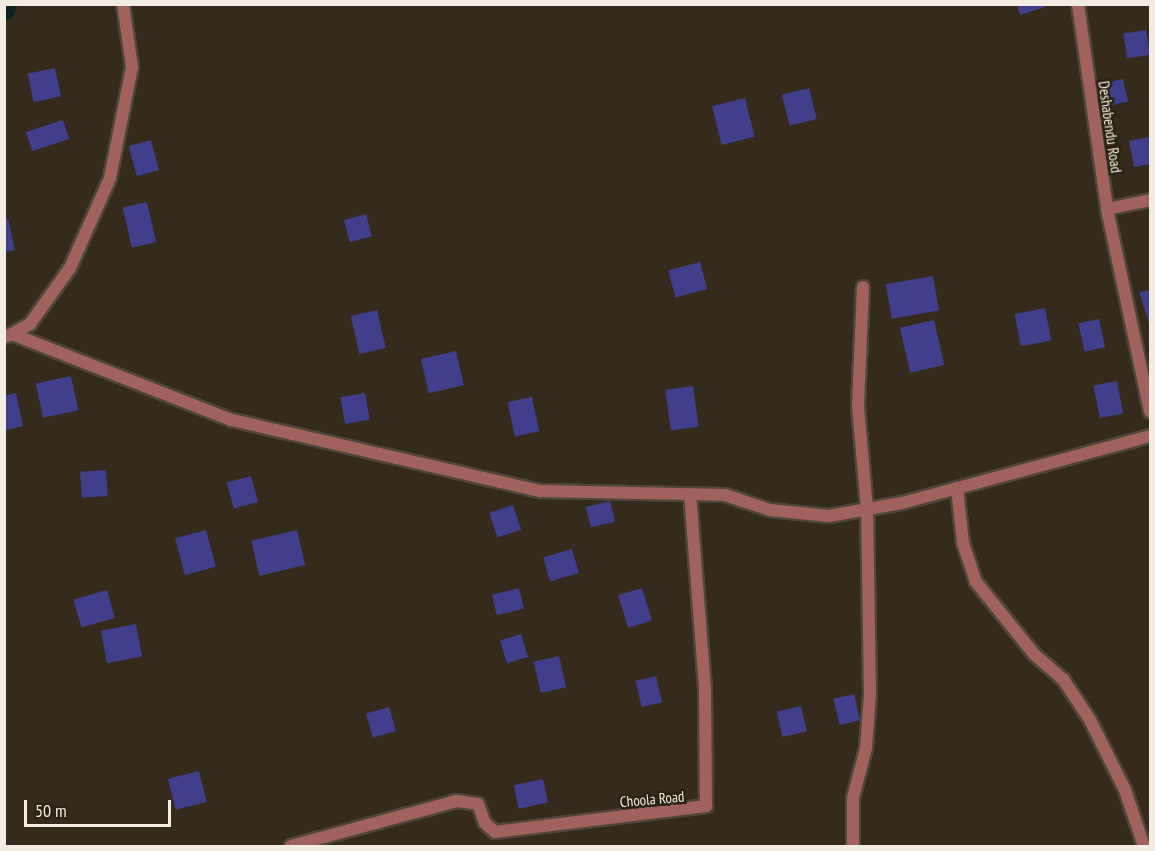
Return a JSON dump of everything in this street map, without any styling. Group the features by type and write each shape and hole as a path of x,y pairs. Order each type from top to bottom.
{"street":[{"path":"8,336 30,324 70,268 110,178 132,68 123,4"},
{"name":"Deshabendu Road","path":"1078,4 1107,209 1150,411"},
{"path":"1107,209 1150,200"},
{"path":"853,846 853,798 866,748 870,695 867,508 858,406 863,287"},
{"path":"8,336 243,423 540,491 725,495 770,510 829,516 957,488 1150,436"},
{"path":"957,488 963,543 976,582 1035,655 1063,679 1090,720 1125,790 1144,846"},
{"name":"Choola Road","path":"291,846 416,809 470,800 495,832 706,806 705,688 690,495"}],"building":[{"path":"1017,4 1044,4 1045,7 1020,15"},
{"path":"1146,30 1150,55 1127,58 1123,34"},
{"path":"55,68 61,96 34,102 28,74"},
{"path":"1123,79 1128,101 1107,106 1102,84"},
{"path":"809,88 817,119 790,126 782,95"},
{"path":"745,98 755,137 722,145 712,106"},
{"path":"63,120 69,139 32,151 26,132"},
{"path":"1149,137 1150,164 1134,167 1129,141"},
{"path":"151,140 159,170 137,176 129,146"},
{"path":"147,202 156,242 132,248 123,208"},
{"path":"366,214 372,236 350,242 344,220"},
{"path":"8,219 15,250 4,252 4,220"},
{"path":"700,262 707,289 675,298 668,271"},
{"path":"933,276 939,310 892,319 886,284"},
{"path":"1150,290 1150,326 1139,292"},
{"path":"1045,308 1051,340 1021,346 1015,314"},
{"path":"377,310 386,348 359,354 351,316"},
{"path":"1099,319 1105,347 1084,352 1078,323"},
{"path":"934,320 944,365 910,373 900,328"},
{"path":"456,351 464,385 429,393 421,359"},
{"path":"71,376 78,410 43,418 36,383"},
{"path":"1117,381 1123,413 1100,418 1093,386"},
{"path":"693,386 699,427 671,430 665,390"},
{"path":"16,393 23,426 4,431 4,396"},
{"path":"365,393 370,420 345,424 340,397"},
{"path":"532,397 539,431 515,436 508,402"},
{"path":"106,470 108,496 82,498 80,472"},
{"path":"251,476 258,502 234,509 227,482"},
{"path":"610,501 615,521 591,527 586,507"},
{"path":"513,505 521,530 497,537 489,513"},
{"path":"206,530 216,567 185,575 175,538"},
{"path":"297,530 305,565 259,576 251,541"},
{"path":"572,549 579,573 550,581 543,557"},
{"path":"519,588 524,608 497,615 492,595"},
{"path":"642,588 652,621 628,628 618,595"},
{"path":"107,590 115,618 81,628 73,600"},
{"path":"136,624 142,656 107,663 101,631"},
{"path":"521,634 528,657 507,663 500,640"},
{"path":"559,656 566,687 541,693 534,662"},
{"path":"656,676 662,702 642,707 636,681"},
{"path":"854,694 860,720 840,725 834,699"},
{"path":"801,706 807,731 782,737 777,712"},
{"path":"389,707 396,731 373,738 366,714"},
{"path":"199,771 207,802 176,810 168,779"},
{"path":"543,779 548,802 519,809 514,785"}],"waterway":[{"path":"4,9 6,4"}]}
